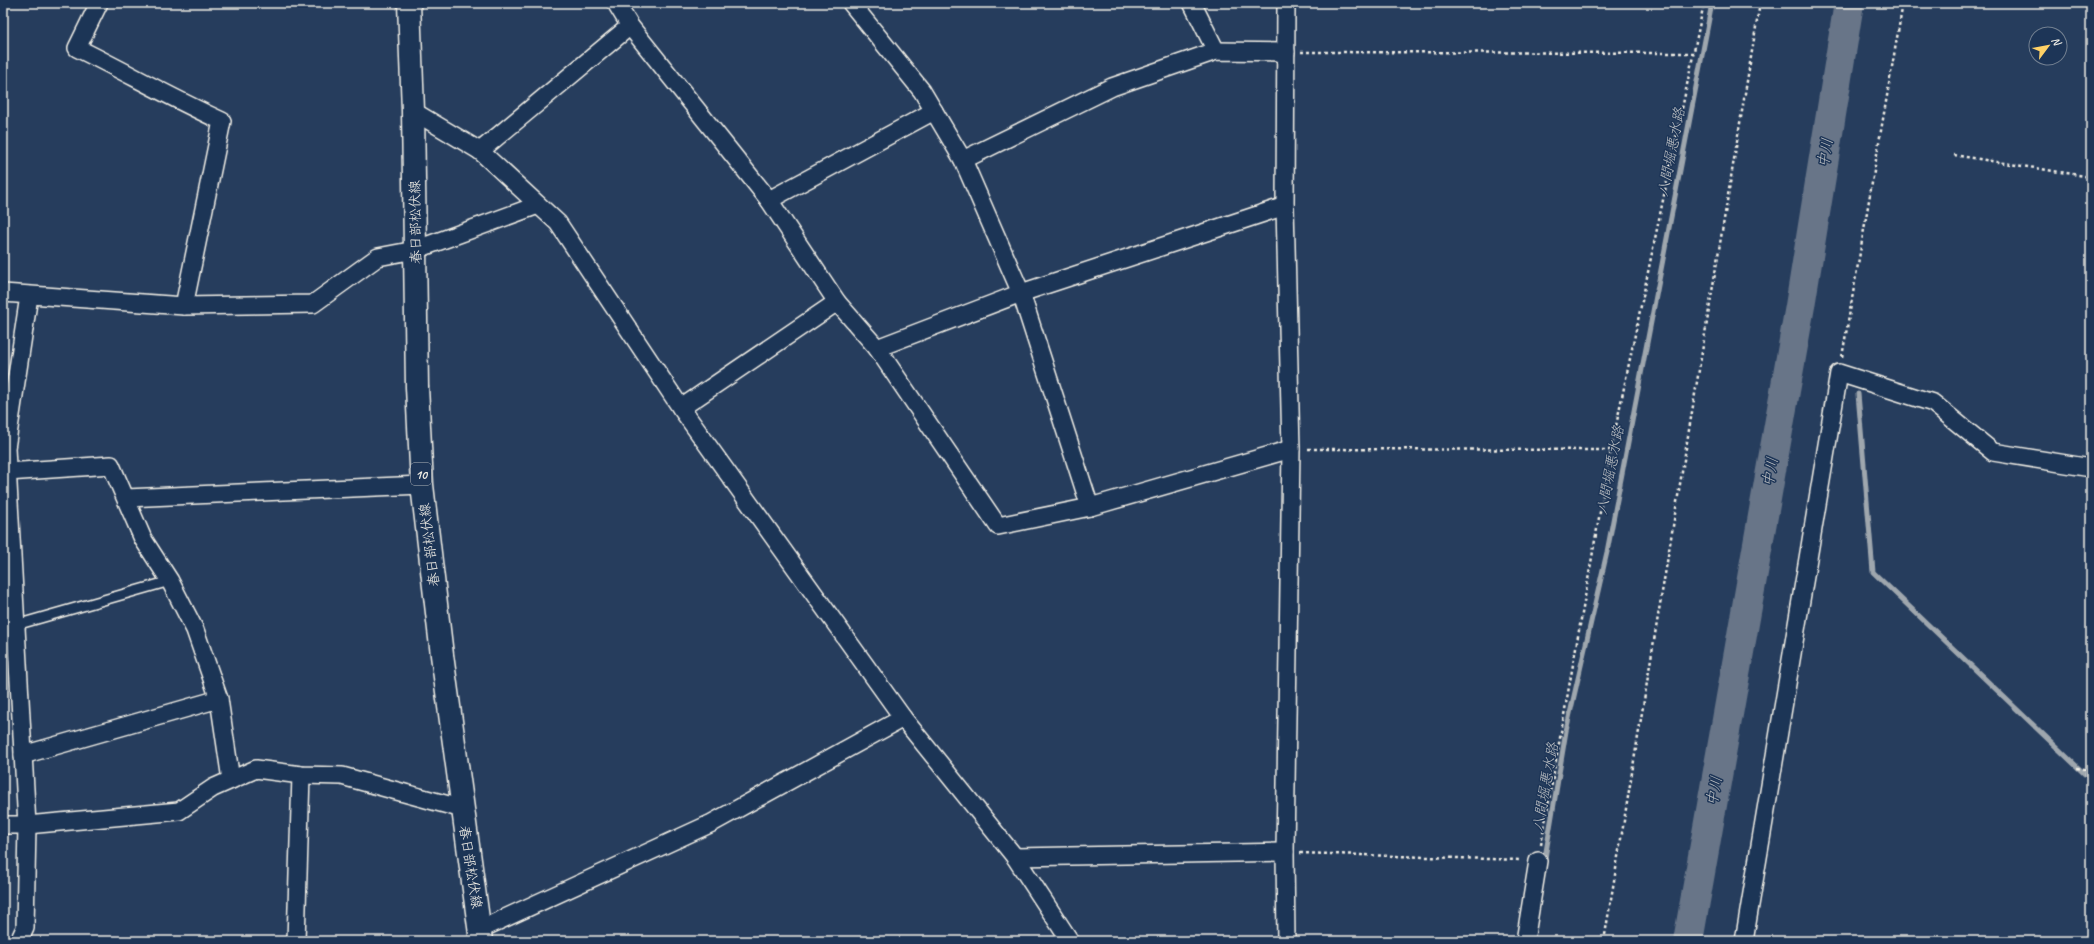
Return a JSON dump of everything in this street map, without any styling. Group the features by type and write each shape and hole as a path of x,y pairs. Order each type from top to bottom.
{"main road":[{"name":"春日部松伏線","path":"409,3 413,111 417,387 422,484 463,809 481,935"}],"street":[{"path":"99,3 77,48 140,79 194,109 222,121 184,306"},
{"path":"616,3 630,26 769,200 837,302 877,348 998,526 1090,507 1291,449"},
{"path":"851,3 922,91 963,160 1021,293 1090,507"},
{"path":"1192,3 1216,51"},
{"path":"1286,3 1286,206 1291,449 1286,941"},
{"path":"480,151 630,26"},
{"path":"963,160 1112,87 1216,51 1286,52"},
{"path":"413,111 480,151 558,223 681,408 903,718 1015,857 1070,941"},
{"path":"769,200 934,111"},
{"path":"3,293 184,306 313,304 378,257 415,250 538,205"},
{"path":"877,348 1021,293 1286,206"},
{"path":"19,941 25,928 27,825 7,472 4,448 29,296"},
{"path":"681,408 837,302"},
{"path":"1744,941 1839,373 1933,403 1993,452 2091,468"},
{"path":"7,472 111,465 143,539 170,581 195,630 219,698 231,780"},
{"path":"126,498 422,484"},
{"path":"23,755 219,698"},
{"path":"481,935 712,822 903,718"},
{"path":"3,825 27,825 180,811 213,788 256,769 301,775 342,776 463,809"},
{"path":"296,941 301,775"},
{"path":"1015,857 1286,852"},
{"path":"1525,941 1538,861"}],"lane":[{"path":"16,625 170,581"}],"path":[{"path":"1286,852 1538,861 1612,450 1704,3"},
{"path":"1604,941 1760,3"},
{"path":"1839,373 1903,3"},
{"path":"1286,52 1694,53"},
{"path":"1954,155 2091,177"},
{"path":"1291,449 1612,450"},
{"path":"2077,768 2091,770"}],"waterway":[{"name":"八間堀悪水路","path":"1544,864 1566,731 1607,552 1712,3"},
{"name":"中川","path":"1688,941 1800,306 1849,3"},
{"path":"1858,394 1873,572 2091,780"}]}
